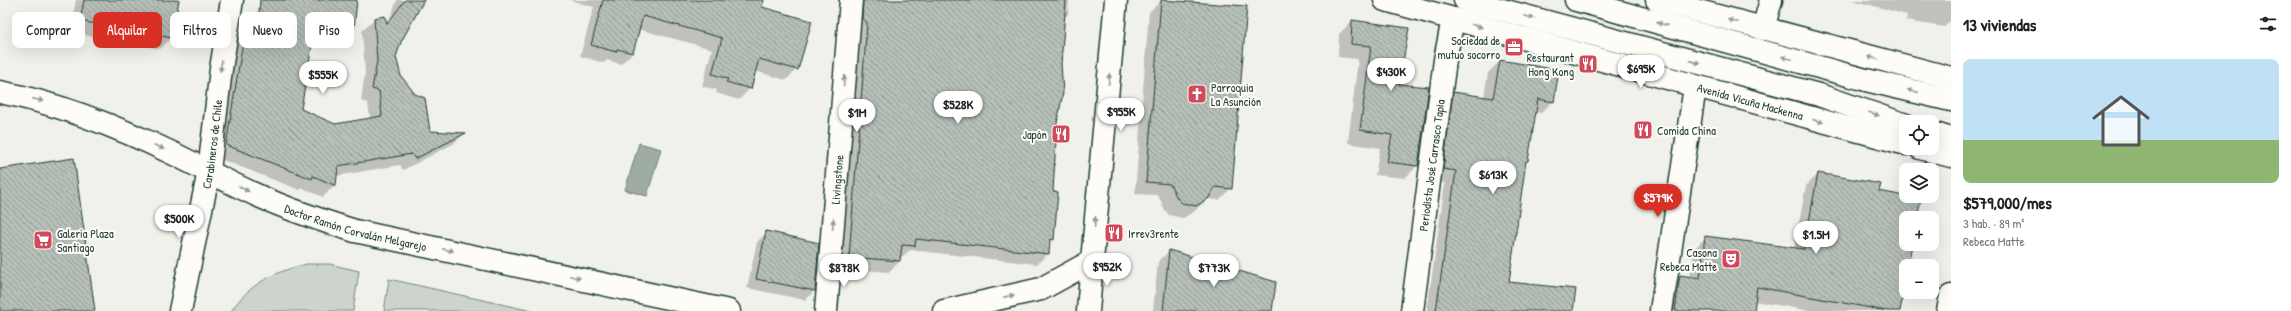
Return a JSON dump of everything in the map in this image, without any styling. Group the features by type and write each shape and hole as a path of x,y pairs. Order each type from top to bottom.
{"main road":[{"name":"Carabineros de Chile","path":"180,311 209,172 221,69 232,0"},
{"name":"Livingstone","path":"826,311 851,0"},
{"path":"1088,311 1116,0"},
{"name":"Avenida Vicuña Mackenna","path":"1385,0 1695,87 1899,142"},
{"path":"1464,0 1811,93 1899,123"},
{"path":"1576,0 1866,80 1951,100"},
{"path":"1657,0 1951,78"},
{"path":"1763,29 1771,0"},
{"name":"Periodista José Carrasco Tapia","path":"1412,311 1446,60 1453,20"},
{"path":"1661,311 1695,87"},
{"name":"Doctor Ramón Corvalán Melgarejo","path":"0,92 48,102 87,116 267,200 310,218 355,231 729,311"},
{"path":"1939,135 1951,139"},
{"path":"1939,153 1951,156"},
{"path":"944,311 1041,289 1092,261"},
{"path":"1948,311 1951,296"}],"shaded area":[{"path":"639,143 661,149 647,196 625,190"},
{"path":"307,264 329,264 359,271 353,311 231,311 246,293 264,280 285,270"},
{"path":"389,279 532,311 384,311"}],"building":[{"path":"84,0 179,0 177,12 170,12 170,38 162,36 162,12 93,12 93,23 85,22 85,12 82,12"},
{"path":"260,0 357,0 354,29 354,12 305,12 305,48 312,48 301,109 335,124 382,116 379,91 372,89 377,61 374,18 385,16 387,24 405,0 424,0 401,42 396,57 401,76 415,94 425,98 430,131 466,133 415,159 412,154 338,166 336,186 313,176 312,179 226,145 242,48 297,48 297,12 259,12"},
{"path":"603,0 764,0 762,7 812,21 798,70 759,59 751,89 726,82 728,79 712,74 722,38 643,16 633,53 617,49 616,52 591,45"},
{"path":"863,0 1066,0 1061,64 1063,93 1057,123 1053,191 1058,192 1054,240 1050,239 1049,254 916,239 915,246 902,245 900,261 849,257 867,23 862,18"},
{"name":"Parroquia La Asunción","path":"1161,0 1247,6 1232,189 1215,187 1208,199 1196,206 1182,203 1177,198 1170,184 1146,182"},
{"path":"1352,20 1409,28 1399,84 1429,87 1418,166 1387,162 1392,135 1360,130 1371,46 1351,44"},
{"path":"1500,60 1559,70 1554,102 1538,99 1528,161 1526,161 1509,282 1576,289 1573,311 1436,311 1456,171 1443,169 1453,92 1493,98"},
{"name":"Galeria Plaza Santiago","path":"74,158 95,311 0,311 0,169"},
{"path":"1818,173 1881,184 1879,191 1899,195 1899,203 1920,203 1918,211 1899,211 1899,251 1911,251 1909,259 1899,259 1899,299 1902,299 1900,311 1887,311 1757,287 1754,311 1675,311 1680,275 1700,278 1705,236 1804,249"},
{"path":"766,231 819,243 815,291 756,279"},
{"path":"1169,250 1276,282 1272,311 1163,311"}],"place":[{"name":"Sociedad de mutuo socorro","path":"1514,47"},
{"name":"Restaurant Hong Kong","path":"1588,64"},
{"name":"Parroquia La Asunción","path":"1197,94"},
{"name":"Comida China","path":"1643,130"},
{"name":"Japón","path":"1061,134"},
{"name":"Irrev3rente","path":"1114,233"},
{"name":"Galeria Plaza Santiago","path":"43,240"},
{"name":"Casona Rebeca Matte","path":"1731,259"}]}
